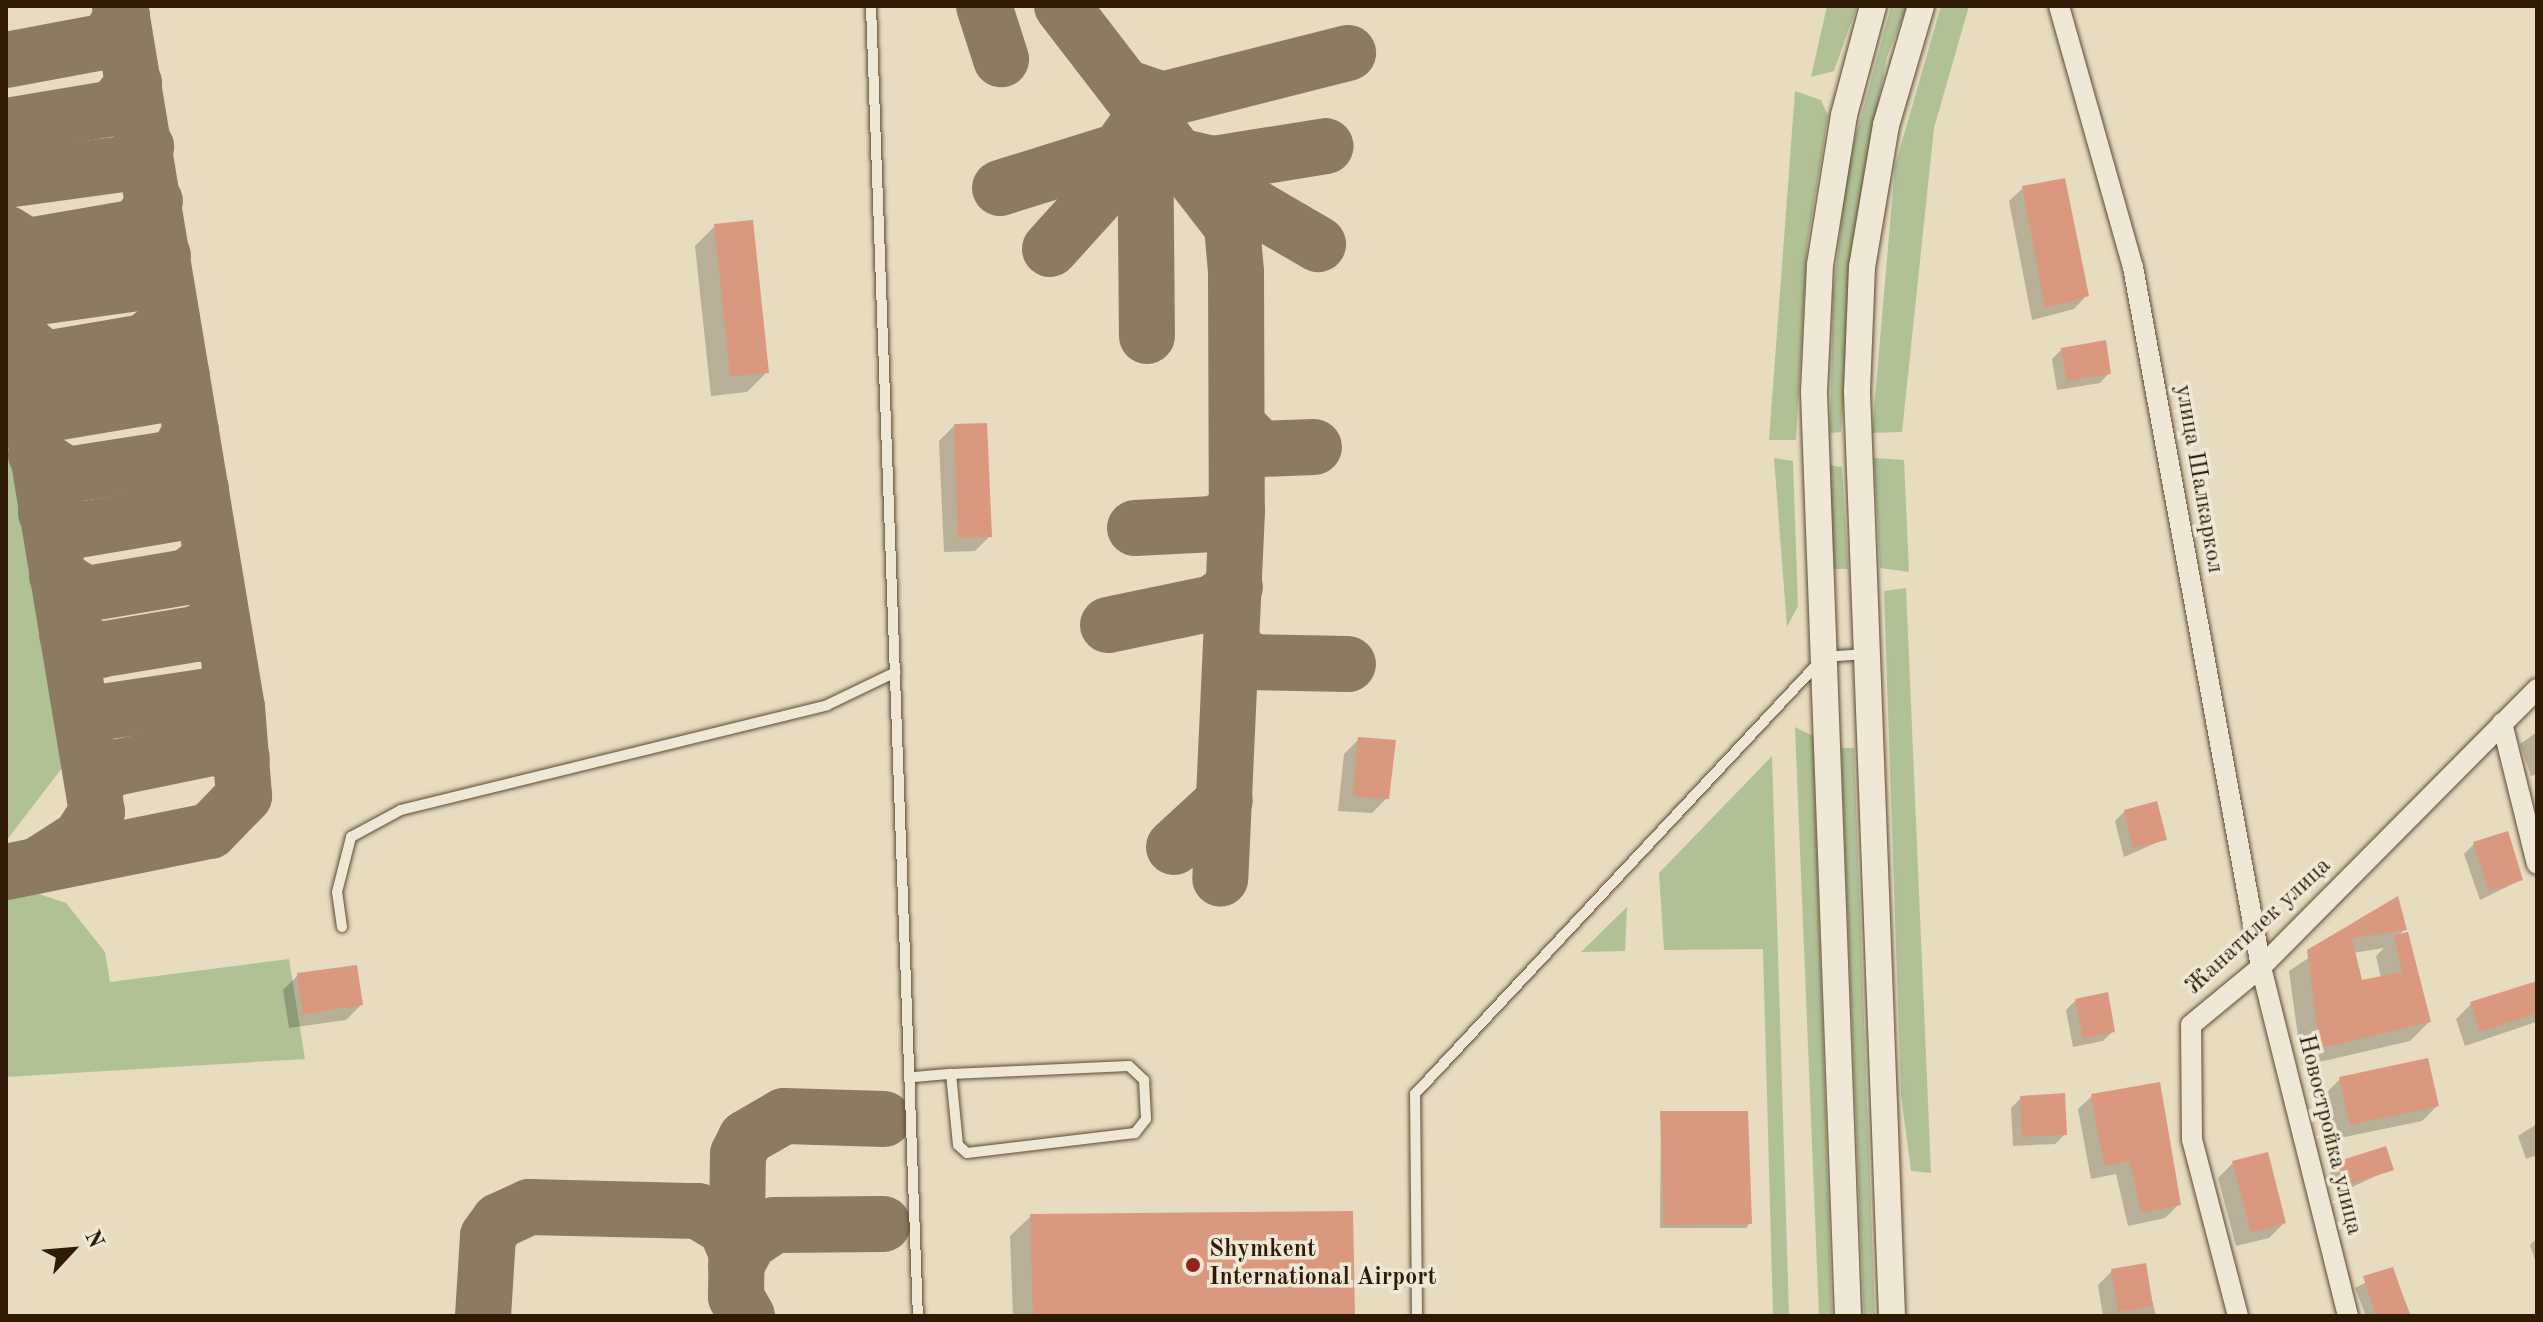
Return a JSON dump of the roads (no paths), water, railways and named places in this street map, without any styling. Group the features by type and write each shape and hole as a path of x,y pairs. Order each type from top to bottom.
{"street":[{"path":"1848,1316 1814,392 1820,265 1844,115 1873,6"},
{"path":"1892,1316 1857,391 1862,267 1886,125 1921,6"},
{"name":"улица Шалкаркол","path":"2059,6 2133,267 2261,967"},
{"name":"Жанатилек улица","path":"2238,1316 2192,1139 2191,1025 2261,967 2537,689"},
{"path":"2502,723 2537,864"},
{"name":"Новостройка улица","path":"2261,967 2348,1316"}],"lane":[{"path":"871,6 914,1077 918,1316"},
{"path":"1417,1316 1415,1094 1824,657 1867,653"},
{"path":"342,927 337,892 351,837 401,810 827,705 896,672"},
{"path":"914,1077 951,1074 1129,1066 1144,1080 1146,1119 1135,1133 967,1153 958,1145 951,1074"}],"place":[{"name":"Shymkent International Airport","path":"1193,1265"}]}
